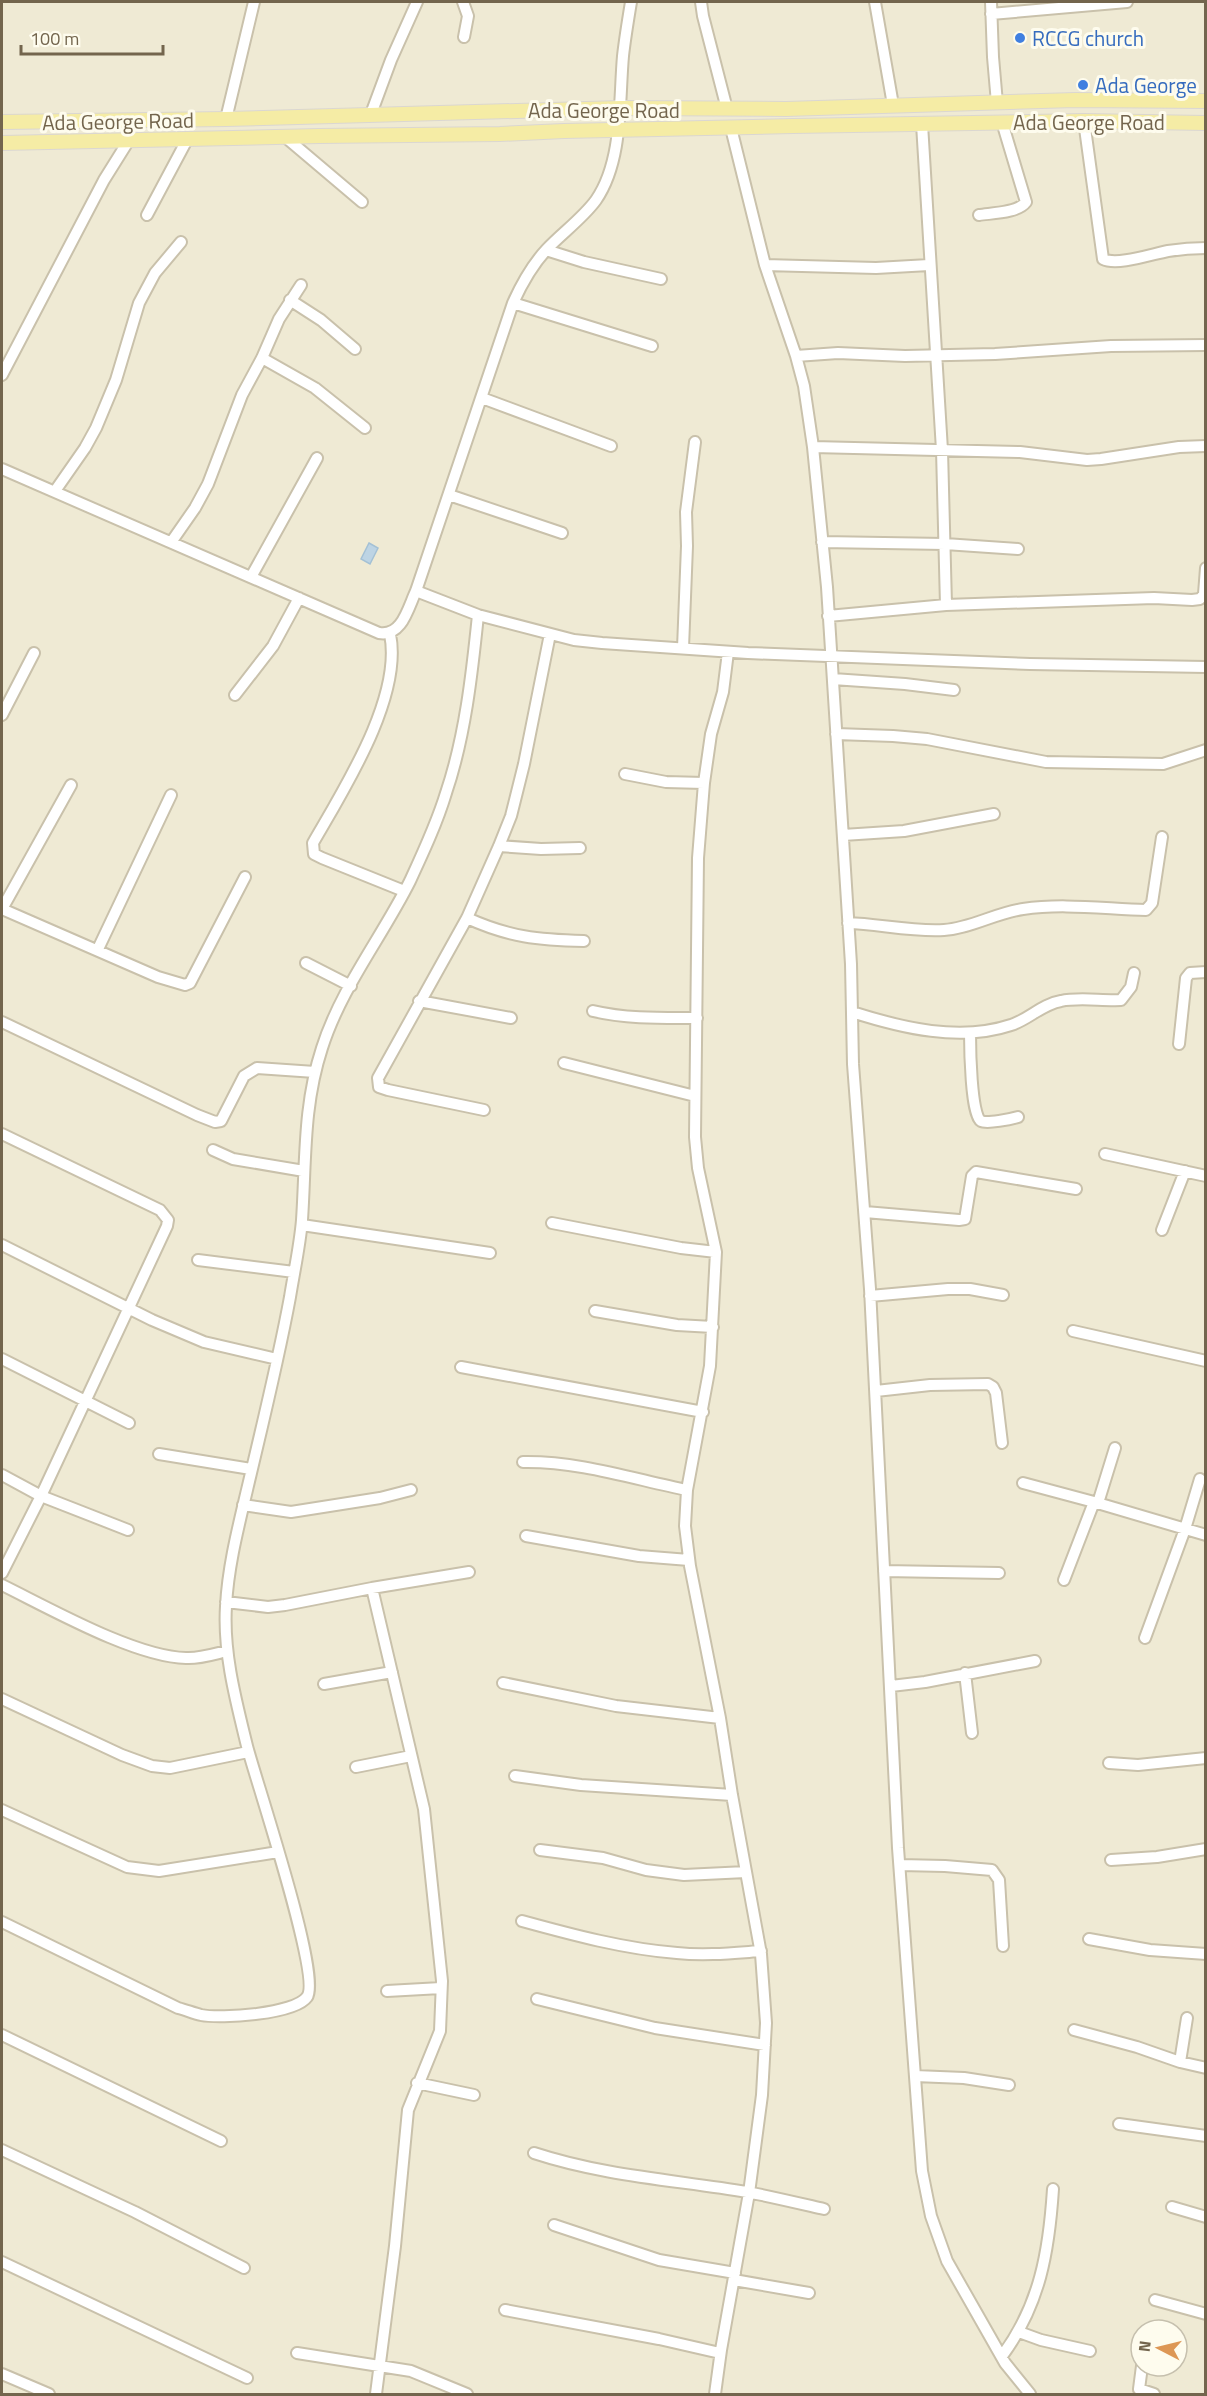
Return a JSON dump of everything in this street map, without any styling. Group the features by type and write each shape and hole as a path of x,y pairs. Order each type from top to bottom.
{"main road":[{"name":"Ada George Road","path":"2,122 226,119 621,108 727,109 1121,99 1206,101"},
{"name":"Ada George Road","path":"2,143 1002,122 1206,123"}],"street":[{"path":"226,119 254,2"},
{"path":"371,114 391,60 417,2"},
{"path":"463,2 468,15 464,37"},
{"path":"2,469 379,633 390,634 399,627 416,591 513,303 525,276 546,250 595,201 604,186 618,129 623,57 631,2"},
{"path":"701,2 727,109"},
{"path":"875,2 894,105"},
{"path":"991,2 997,103"},
{"path":"991,14 1127,2"},
{"path":"1084,121 1103,259 1120,260 1176,250 1206,248"},
{"path":"979,215 1013,209 1023,206 1026,202 1002,122"},
{"path":"922,124 942,450 946,605"},
{"path":"730,128 765,265 804,386 813,447 822,542 843,835 853,1064 876,1390 900,1865 922,2171 931,2217 947,2261 1002,2356 1030,2394"},
{"path":"284,136 362,202"},
{"path":"147,215 188,138"},
{"path":"2,375 104,180 129,140"},
{"path":"55,491 96,428 116,380 139,303 155,273 181,242"},
{"path":"546,250 584,262 661,279"},
{"path":"765,265 876,268 929,265"},
{"path":"172,541 195,508 208,484 242,395 290,300 301,285"},
{"path":"290,300 321,320 355,349"},
{"path":"513,303 652,346"},
{"path":"796,356 838,353 936,356 1111,346 1206,345"},
{"path":"262,358 315,387 365,428"},
{"path":"482,398 611,446"},
{"path":"683,648 686,512 695,442"},
{"path":"813,447 1020,452 1094,460 1179,447 1206,446"},
{"path":"251,577 317,458"},
{"path":"449,495 562,533"},
{"path":"822,542 945,544 1018,549"},
{"path":"828,616 946,605 1154,598 1200,599 1204,594 1206,568"},
{"path":"416,591 478,615 550,634 602,643 728,652 1206,667"},
{"path":"235,695 273,646 299,598"},
{"path":"2,1922 178,2007 201,2015 219,2016 266,2012 292,2006 305,1999 311,1986 292,1899 249,1752 227,1652 226,1602 233,1549 277,1359 302,1225 306,1114 315,1072 327,1034 404,891 447,793 466,708 474,661 478,615"},
{"path":"390,634 393,668 388,688 350,781 313,843 312,849 314,854 322,858 404,891"},
{"path":"484,1110 388,1090 379,1087 377,1083 419,1001 466,918 499,846 524,764 550,634"},
{"path":"715,2394 749,2193 762,2095 766,2023 761,1952 720,1718 689,1560 685,1526 687,1490 703,1412 712,1327 716,1252 698,1168 695,1137 698,858 704,783 711,734 723,692 728,652"},
{"path":"2,715 34,653"},
{"path":"833,679 954,690"},
{"path":"836,734 927,739 1046,762 1163,764 1206,750"},
{"path":"624,774 666,782 704,783"},
{"path":"71,785 2,909 158,977 185,985 189,983 245,877"},
{"path":"98,949 171,795"},
{"path":"843,835 904,831 994,814"},
{"path":"848,922 942,930 972,926 986,918 1024,909 1146,910 1152,903 1162,837"},
{"path":"499,846 541,849 580,848"},
{"path":"466,918 495,931 520,937 584,941"},
{"path":"306,963 351,986"},
{"path":"1179,1044 1186,978 1190,973 1206,972"},
{"path":"852,1012 906,1026 970,1034 1016,1024 1061,1000 1121,1000 1131,987 1134,973"},
{"path":"419,1001 511,1018"},
{"path":"593,1011 612,1015 697,1018"},
{"path":"2,1022 197,1116 215,1122 221,1121 244,1076 257,1068 315,1072"},
{"path":"970,1034 977,1117 986,1122 1018,1118"},
{"path":"564,1063 695,1096"},
{"path":"2,1134 160,1210 168,1220 130,1309 2,1573"},
{"path":"213,1150 233,1159 304,1171"},
{"path":"1105,1154 1206,1176"},
{"path":"1162,1230 1185,1171"},
{"path":"865,1212 891,1216 965,1219 972,1176 976,1172 1076,1189"},
{"path":"552,1223 681,1248 716,1252"},
{"path":"302,1225 490,1252"},
{"path":"2,1245 130,1309 204,1342 277,1359"},
{"path":"198,1260 294,1272"},
{"path":"870,1296 948,1289 970,1289 1003,1295"},
{"path":"595,1311 677,1325 712,1327"},
{"path":"1073,1331 1206,1361"},
{"path":"2,1359 129,1423"},
{"path":"461,1367 703,1412"},
{"path":"876,1390 930,1385 988,1384 993,1387 996,1394 1002,1443"},
{"path":"1065,1580 1115,1448"},
{"path":"159,1454 251,1469"},
{"path":"524,1462 549,1461 578,1465 687,1490"},
{"path":"2,1475 40,1496 128,1530"},
{"path":"1145,1638 1185,1529 1200,1479"},
{"path":"1023,1483 1206,1535"},
{"path":"243,1505 291,1512 380,1498 411,1490"},
{"path":"526,1536 639,1556 689,1560"},
{"path":"884,1571 999,1574"},
{"path":"226,1602 268,1606 285,1605 469,1572"},
{"path":"2,1585 120,1641 162,1655 187,1659 227,1652"},
{"path":"372,1588 424,1809 441,1988 440,2031 408,2110 376,2394"},
{"path":"891,1686 925,1682 1035,1661"},
{"path":"324,1684 392,1672"},
{"path":"965,1673 972,1733"},
{"path":"502,1683 616,1706 720,1718"},
{"path":"2,1699 122,1755 152,1766 170,1768 249,1752"},
{"path":"356,1767 411,1756"},
{"path":"1109,1763 1138,1765 1206,1758"},
{"path":"515,1776 581,1785 732,1795"},
{"path":"2,1810 127,1867 159,1871 278,1852"},
{"path":"1111,1860 1157,1857 1206,1849"},
{"path":"540,1850 603,1858 646,1870 684,1875 746,1872"},
{"path":"900,1865 992,1870 999,1880 1003,1946"},
{"path":"522,1922 575,1936 677,1953 761,1952"},
{"path":"1089,1939 1150,1950 1206,1954"},
{"path":"387,1991 441,1988"},
{"path":"537,1999 655,2028 765,2045"},
{"path":"1180,2062 1187,2019"},
{"path":"1074,2030 1137,2047 1180,2062 1206,2067"},
{"path":"2,2035 221,2141"},
{"path":"915,2076 964,2078 1009,2085"},
{"path":"417,2083 474,2095"},
{"path":"1119,2124 1206,2136"},
{"path":"2,2150 135,2212 244,2268"},
{"path":"534,2153 599,2171 749,2193 824,2209"},
{"path":"1002,2356 1019,2332 1042,2276 1051,2228 1053,2189"},
{"path":"1172,2207 1206,2217"},
{"path":"554,2225 659,2260 809,2293"},
{"path":"2,2262 247,2378"},
{"path":"1155,2300 1206,2314"},
{"path":"504,2310 659,2338 720,2354"},
{"path":"1019,2332 1041,2340 1090,2351"},
{"path":"297,2353 411,2371 467,2394"},
{"path":"2,2374 46,2394"},
{"path":"1140,2378 1139,2389 1154,2394"}],"shaded area":[{"path":"2,2 1205,2 1205,2394 2,2394"}],"water":[{"path":"369,543 378,548 370,564 361,559"}],"place":[{"name":"RCCG church","path":"1020,38"},
{"name":"Ada George","path":"1083,85"}]}
